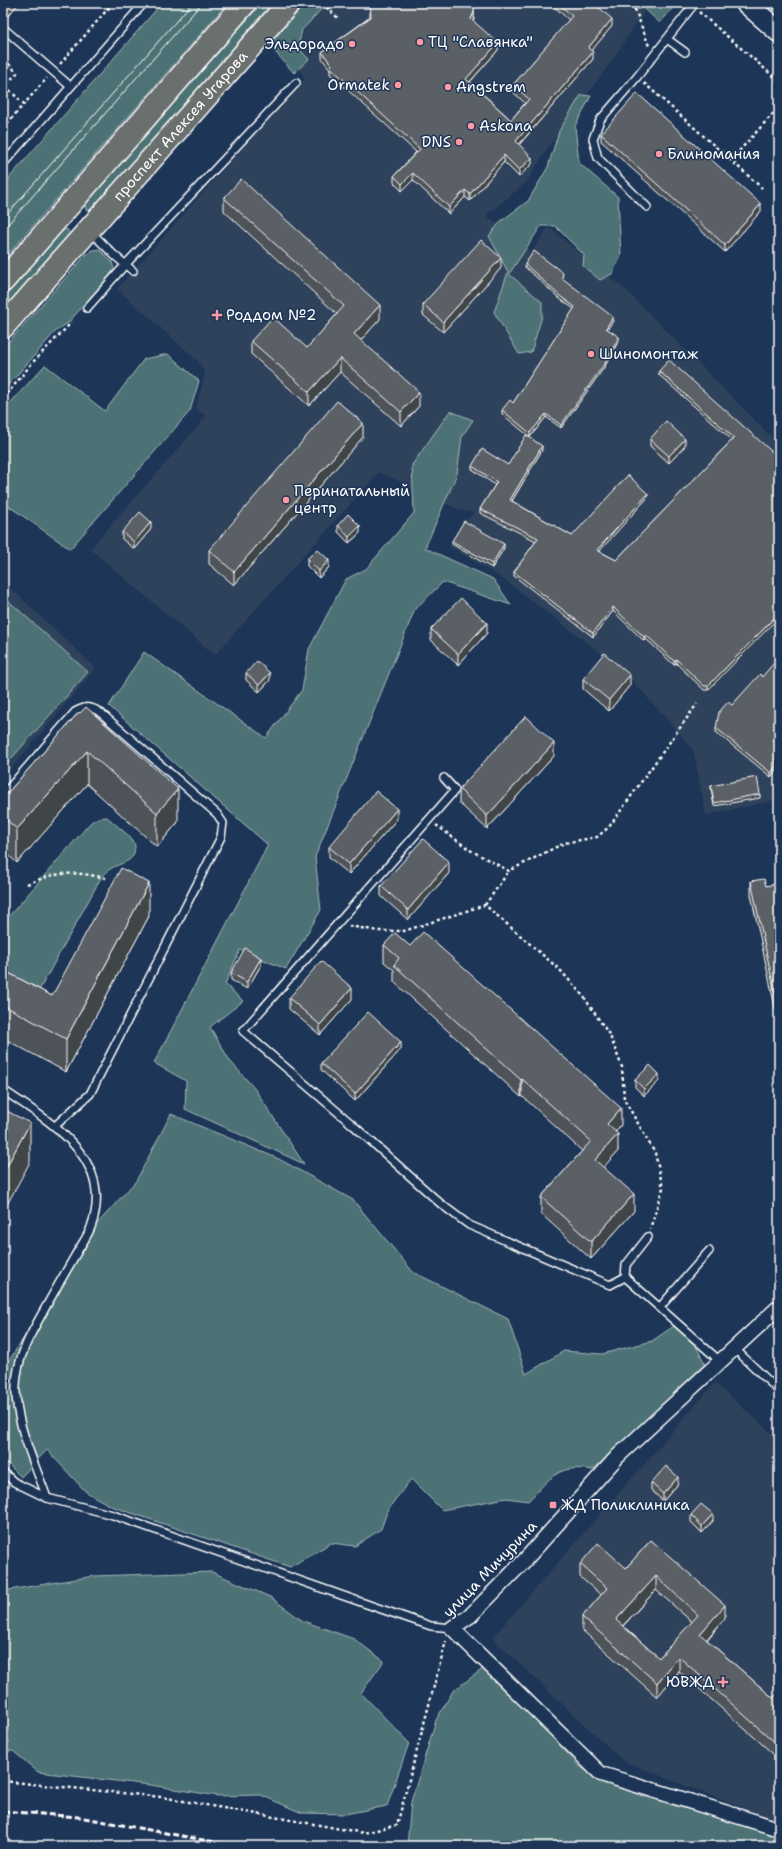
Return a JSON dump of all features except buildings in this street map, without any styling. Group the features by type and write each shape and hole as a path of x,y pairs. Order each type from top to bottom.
{"main road":[{"path":"3,281 245,3"},
{"name":"проспект Алексея Угарова","path":"3,327 288,3"},
{"path":"746,3 779,32"},
{"path":"65,210 89,231"}],"street":[{"name":"улица Мичурина","path":"779,1307 618,1456 481,1605 470,1616 452,1628 601,1774 779,1829"}],"lane":[{"path":"3,164 144,3"},
{"path":"647,207 598,158 593,139 600,120 637,77 694,5"},
{"path":"3,28 70,86"},
{"path":"668,39 685,52"},
{"path":"87,308 296,83"},
{"path":"89,231 133,271"},
{"path":"3,795 75,712 86,707 91,707 101,713 217,814 223,823 221,837 90,1094 55,1126"},
{"path":"444,778 455,790 243,1032 354,1126 441,1204 469,1225 610,1285 625,1277"},
{"path":"3,1090 55,1126 84,1157 93,1177 97,1201 91,1228 23,1347 16,1384 16,1405 47,1498"},
{"path":"625,1277 626,1265 648,1237"},
{"path":"660,1306 709,1251"},
{"path":"625,1277 660,1306 721,1362"},
{"path":"735,1349 777,1389 779,1388"},
{"path":"3,1472 14,1482 47,1498 113,1514 386,1611 431,1626 452,1628"}],"path":[{"path":"322,3 338,18"},
{"path":"628,3 635,9 653,57"},
{"path":"635,9 660,3"},
{"path":"694,5 779,81"},
{"path":"3,59 17,73 4,87 24,104"},
{"path":"3,73 10,66"},
{"path":"637,77 762,188"},
{"path":"731,160 779,107"},
{"path":"3,399 33,362 71,323"},
{"path":"337,925 378,931 404,931 485,905 509,871 564,843 597,837 609,827 697,704"},
{"path":"429,820 470,850 509,871"},
{"path":"27,884 51,875 69,872 109,879"},
{"path":"485,905 560,970 584,996 610,1036 622,1067 624,1099 655,1153 663,1188 648,1237"},
{"path":"3,1781 161,1797 364,1833 397,1825 444,1644 452,1628"}],"shaded area":[{"path":"316,3 650,3 608,66 546,150 527,182 486,215 531,253 548,227 627,291 779,445 779,758 771,770 775,800 706,815 693,749 622,669 503,579 449,546 462,523 475,513 462,511 379,472 215,655 90,549 206,417 196,408 205,373 198,361 117,289 305,78 294,62 311,8"},
{"path":"3,581 96,668 3,778"},
{"path":"715,1383 779,1440 779,1822 623,1761 492,1638"},
{"path":"3,1489 9,1522 3,1553"}],"green space":[{"path":"162,3 225,3 219,13 3,260 3,185"},
{"path":"262,3 272,3 96,205 90,210 86,210 85,206 89,199"},
{"path":"306,3 327,3 302,30 298,48 309,59 294,73 269,45"},
{"path":"638,3 677,3 660,23"},
{"path":"761,3 771,3 779,10 779,20"},
{"path":"581,95 591,96 575,126 579,163 618,197 621,256 612,274 600,280 583,266 584,255 555,226 541,226 509,274 542,302 542,316 531,352 519,354 494,312 508,272 489,236 501,221 528,201 548,167 559,131"},
{"path":"67,229 70,234 3,311 3,299 62,231"},
{"path":"99,249 112,262 114,269 69,322 55,332 3,391 3,348 85,256 90,251"},
{"path":"168,354 199,381 190,411 70,549 3,502 3,411 45,365 105,411 144,359"},
{"path":"450,411 473,420 462,436 457,474 425,548 493,579 511,605 443,582 415,609 315,857 321,910 286,969 240,950 225,984 243,1001 210,1027 230,1061 254,1088 304,1164 185,1109 186,1081 154,1063 268,845 109,706 144,652 266,738 302,690 309,649 346,579 366,569 414,513 412,465"},
{"path":"3,596 88,672 3,768"},
{"path":"107,817 129,836 135,845 133,855 128,861 111,869 102,876 36,994 3,980 3,923 91,822 98,818"},
{"path":"171,1114 279,1159 353,1200 413,1272 508,1319 526,1374 564,1351 602,1354 652,1341 674,1326 696,1346 705,1364 593,1470 571,1469 556,1474 528,1501 506,1498 442,1510 411,1479 388,1509 381,1529 355,1546 331,1543 290,1567 111,1506 86,1492 47,1450 21,1477 3,1459 3,1370 96,1225 136,1181"},
{"path":"212,1572 270,1597 303,1621 354,1639 384,1661 361,1693 409,1743 387,1806 345,1814 302,1813 261,1795 218,1796 150,1785 38,1772 13,1751 3,1751 3,1591 94,1576"},
{"path":"484,1668 522,1704 578,1765 603,1783 676,1806 779,1833 779,1846 407,1846 411,1802 436,1720 453,1691"}],"tram line":[{"path":"3,219 192,3"},
{"path":"3,230 202,3"}],"railway":[{"path":"3,1811 79,1817 236,1846"}],"place":[{"name":"ТЦ \"Славянка\"","path":"420,42"},
{"name":"Эльдорадо","path":"352,44"},
{"name":"Ormatek","path":"398,85"},
{"name":"Angstrem","path":"448,87"},
{"name":"Askona","path":"471,126"},
{"name":"DNS","path":"459,142"},
{"name":"Блиномания","path":"659,154"},
{"name":"Роддом №2","path":"217,315"},
{"name":"Шиномонтаж","path":"591,354"},
{"name":"Перинатальный центр","path":"286,500"},
{"name":"ЖД Поликлиника","path":"553,1505"},
{"name":"ЮВЖД","path":"723,1682"}]}
